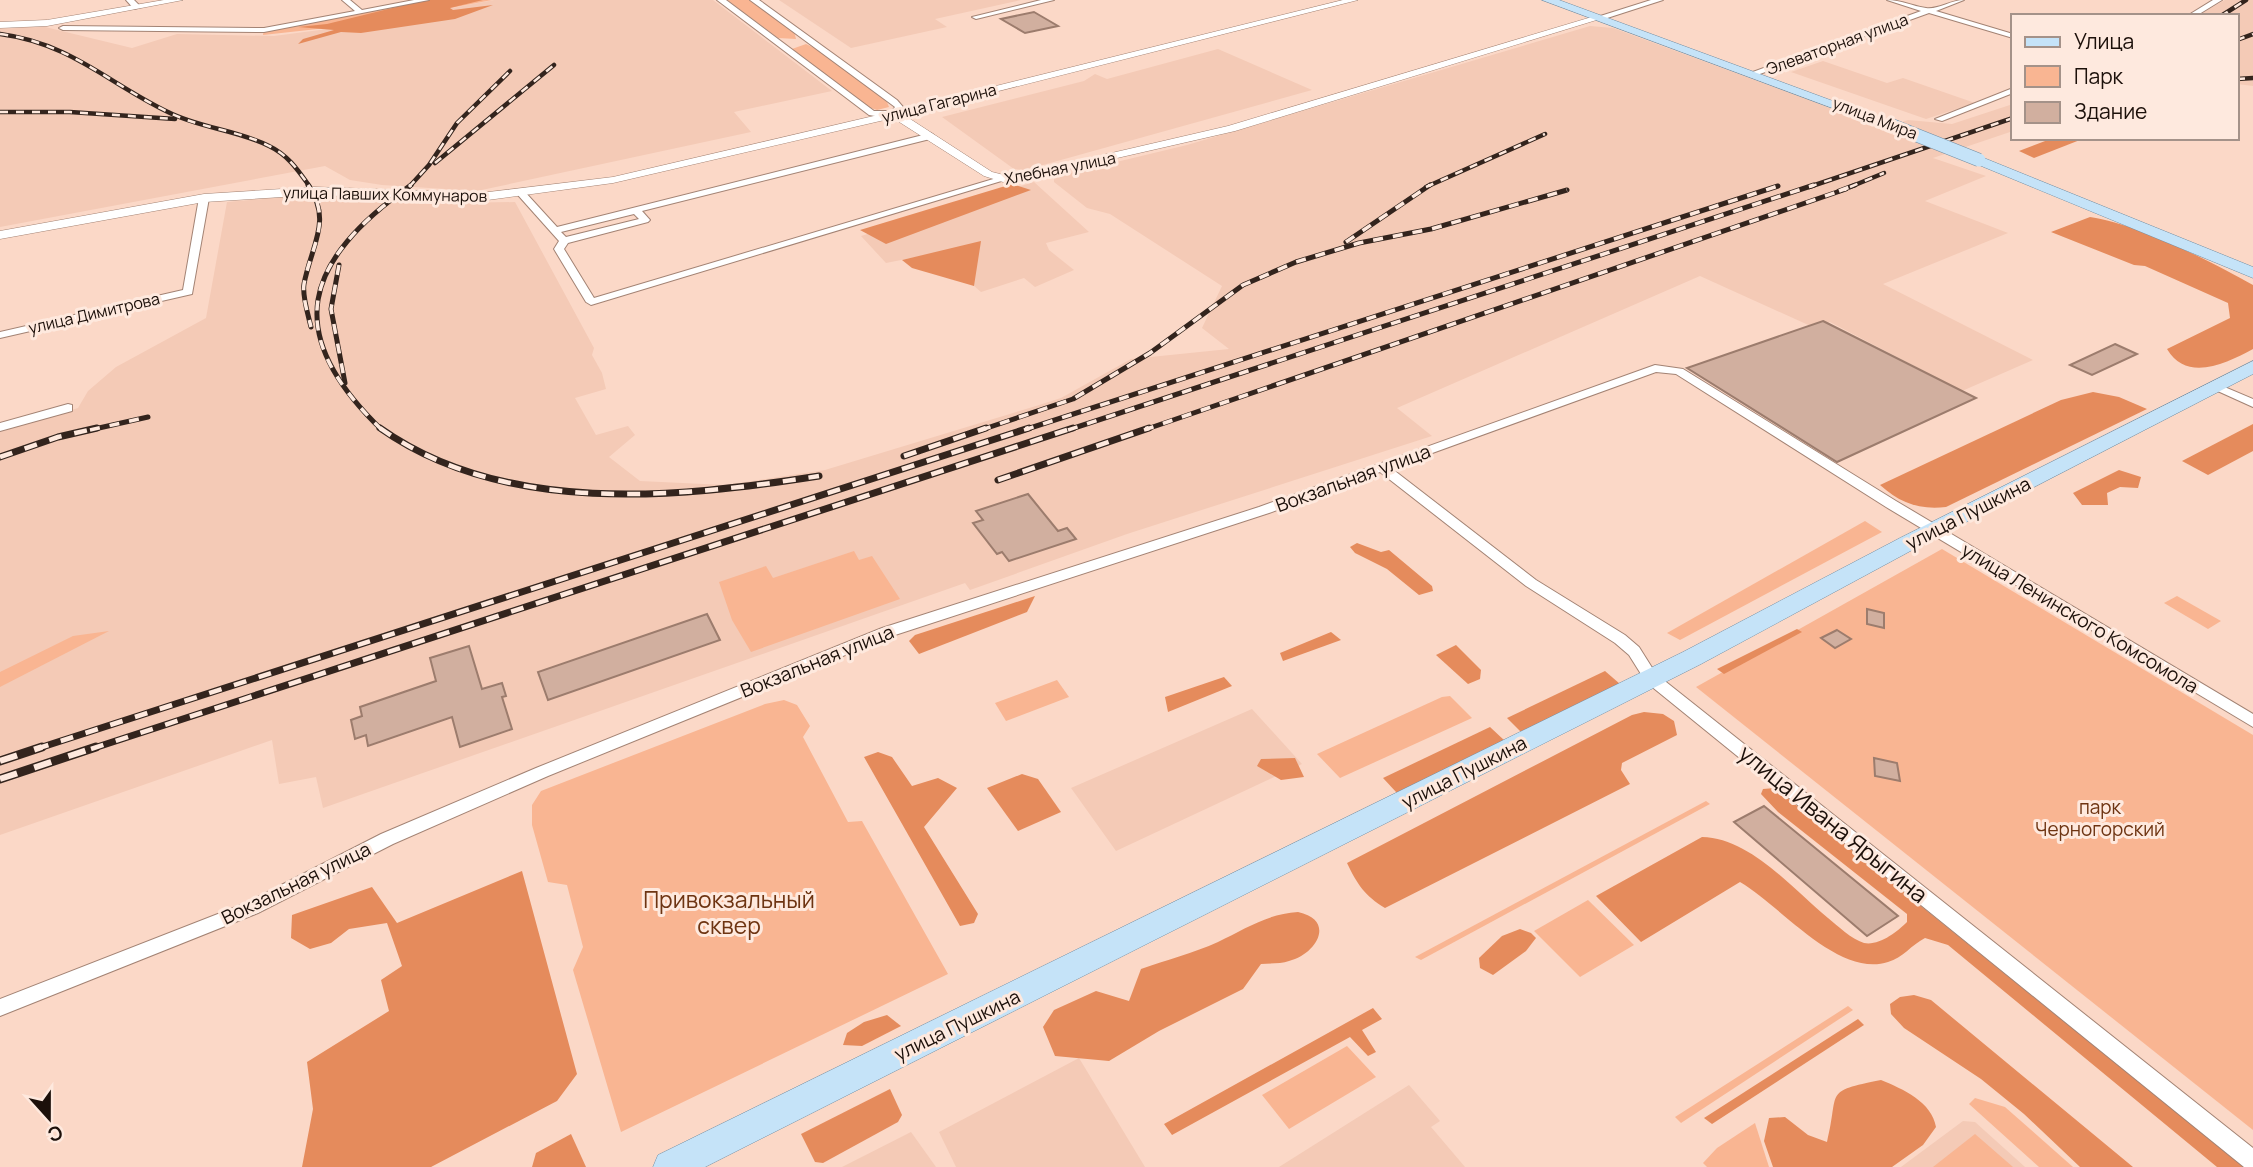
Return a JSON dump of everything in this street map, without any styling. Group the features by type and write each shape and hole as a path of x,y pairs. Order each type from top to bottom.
{"main road":[{"name":"улица Мира","path":"1548,0 1891,125 2196,249 2253,276"},
{"path":"2196,249 2253,266"},
{"name":"улица Пушкина","path":"670,1167 1651,678 2253,367"}],"street":[{"path":"0,25 47,23 134,4 179,0"},
{"path":"346,0 361,12"},
{"path":"63,28 264,30 425,0"},
{"path":"721,0 872,113 895,114 988,174 1003,179"},
{"path":"754,0 894,102 899,107 895,114"},
{"path":"976,17 1047,0"},
{"name":"улица Гагарина","path":"522,194 613,180 895,114 1354,0"},
{"name":"Хлебная улица","path":"522,194 557,230 564,241 559,250 591,302 1003,179 1056,171 1231,129 1659,0"},
{"path":"1891,0 2011,35"},
{"name":"Элеваторная улица","path":"1754,73 1960,0"},
{"path":"2194,14 2218,0"},
{"path":"1939,119 2011,91"},
{"path":"557,230 930,136"},
{"name":"улица Павших Коммунаров","path":"0,235 204,198 314,191 438,198 522,194"},
{"name":"улица Димитрова","path":"0,335 188,292 204,198"},
{"path":"564,241 645,220 636,210"},
{"name":"Вокзальная улица","path":"0,1008 252,908 399,834 542,772 887,632 1264,510 1655,368"},
{"name":"улица Ленинского Комсомола","path":"1655,368 1679,371 1935,530 2253,721"},
{"path":"2215,386 2253,403"},
{"path":"0,427 68,408"},
{"name":"улица Ивана Ярыгина","path":"1383,468 1531,583 1627,645 1651,678 2253,1161"}],"shaded area":[{"path":"425,0 483,0 450,8 453,10 493,5 455,19 361,33 341,32 298,44 303,39 334,30 298,27 327,24"},
{"path":"494,0 713,0 832,91 734,112 751,132 477,191 382,185 350,180 325,166 0,227 0,29 41,26 132,48 177,34 274,36 373,23"},
{"path":"779,0 1021,0 935,19 947,27 851,48"},
{"path":"2225,0 2253,0 2253,86 2239,84 2239,14 2200,14"},
{"path":"1590,26 1613,28 1815,102 1896,136 1899,123 1908,120 1952,124 2011,105 2011,132 1933,158 1986,176 1925,201 2008,233 1883,284 2033,360 1962,391 1830,322 1815,328 1700,276 1397,408 1432,436 1127,534 970,590 965,583 323,808 316,777 279,784 272,740 0,835 0,432 78,408 88,391 116,367 206,318 227,202 311,195 407,200 404,204 515,202 594,348 592,355 602,373 606,389 575,398 596,435 628,426 635,435 609,457 640,481 725,485 825,470 1036,406 1061,398 1131,359 1229,349 1202,328 1222,286 1110,214 1087,208 1054,182 1054,177 1187,145"},
{"path":"1218,49 1312,90 1025,170 1014,169 942,117 1084,81 1095,74 1107,79"},
{"path":"1823,61 1887,83 1903,78 1975,103 1926,119 1791,72"},
{"path":"2048,140 2080,140 2034,158 2019,151"},
{"path":"1034,182 1089,232 1046,243 1049,250 1074,270 1035,287 1024,278 981,292 936,253 886,263 861,236"},
{"path":"1012,184 1031,190 886,244 860,230"},
{"path":"2090,217 2151,235 2253,285 2253,349 2208,367 2196,368 2175,359 2167,349 2230,318 2228,303 2145,266 2134,265 2051,232"},
{"path":"981,241 974,286 912,268 902,260"},
{"path":"2093,392 2119,397 2147,409 1946,507 1910,504 1880,485 2061,400"},
{"path":"2253,424 2253,451 2208,475 2182,461"},
{"path":"2119,470 2141,477 2138,488 2120,487 2107,493 2108,505 2082,505 2073,493"},
{"path":"1357,543 1381,552 1389,550 1432,586 1433,591 1419,595 1387,569 1355,553 1350,547"},
{"path":"1035,596 1027,612 919,654 909,641 915,635"},
{"path":"1797,629 1802,632 1724,674 1717,669"},
{"path":"1331,632 1341,640 1283,661 1280,653"},
{"path":"1456,645 1481,670 1480,679 1468,684 1436,655"},
{"path":"1605,671 1620,684 1521,732 1507,718"},
{"path":"1224,677 1232,686 1168,712 1165,697"},
{"path":"1252,709 1302,764 1116,851 1071,788"},
{"path":"1644,712 1663,714 1674,721 1677,735 1622,763 1621,770 1630,784 1385,908 1362,889 1354,877 1347,863 1632,715"},
{"path":"1490,727 1505,741 1397,793 1383,778"},
{"path":"878,752 892,757 912,786 938,778 957,788 924,827 978,914 974,923 960,926 864,757"},
{"path":"1295,758 1304,777 1281,780 1257,766 1261,759"},
{"path":"1022,774 1038,779 1061,812 1018,831 987,788"},
{"path":"1775,788 2244,1167 2217,1167 1948,945 1925,938 1888,962 1869,964 1849,959 1810,937 1740,882 1641,942 1596,896 1702,837 1737,846 1753,855 1859,941 1870,943 1882,940 1907,922 1907,914 1778,812 1761,794 1763,789"},
{"path":"522,871 577,1074 557,1101 431,1167 302,1167 313,1109 307,1062 389,1011 381,980 402,966 387,923 349,929 331,943 310,949 291,938 292,915 372,887 397,923"},
{"path":"1298,912 1310,916 1317,922 1319,929 1318,937 1308,952 1283,963 1261,964 1243,989 1159,1031 1109,1061 1055,1056 1043,1027 1054,1010 1096,991 1129,1001 1141,969 1209,946 1266,919"},
{"path":"1520,929 1536,938 1526,951 1493,975 1480,968 1479,958 1502,936"},
{"path":"1914,995 1931,1000 2133,1167 2080,1167 2024,1114 1981,1079 1904,1028 1891,1014 1890,1004 1900,997"},
{"path":"1373,1008 1382,1019 1362,1030 1376,1052 1368,1056 1350,1037 1172,1135 1164,1124"},
{"path":"887,1015 901,1026 862,1046 843,1045 847,1033 864,1022"},
{"path":"1858,1019 1864,1025 1712,1124 1704,1118"},
{"path":"1079,1058 1145,1167 956,1167 939,1132"},
{"path":"1881,1080 1907,1092 1929,1110 1936,1127 1923,1145 1892,1167 1773,1167 1764,1141 1769,1118 1785,1117 1808,1135 1827,1142 1834,1103 1841,1091"},
{"path":"1409,1085 1440,1121 1431,1127 1465,1167 1279,1167"},
{"path":"890,1089 902,1115 898,1122 823,1163 815,1162 801,1134"},
{"path":"1963,1121 1975,1122 2025,1167 1901,1167"},
{"path":"911,1132 936,1167 842,1167"},
{"path":"571,1134 586,1167 532,1167 536,1153"}],"green space":[{"path":"418,0 492,0 372,23 263,35 264,28"},
{"path":"727,0 749,0 794,31 796,39 778,38"},
{"path":"806,44 829,55 887,102 889,107 877,110 868,107 792,49"},
{"path":"1865,521 1882,532 1680,640 1667,633"},
{"name":"парк Черногорский","path":"1942,549 2253,735 2253,1130 1696,687"},
{"path":"854,551 859,560 872,556 900,599 751,652 732,620 719,582 766,566 773,578"},
{"path":"2177,596 2221,621 2208,629 2164,603"},
{"path":"109,631 0,687 0,672 73,636"},
{"path":"1057,680 1069,697 1006,721 995,703"},
{"path":"1450,696 1472,718 1340,778 1317,754 1442,697"},
{"name":"Привокзальный сквер","path":"784,700 797,705 810,726 803,737 848,822 862,821 948,974 621,1132 573,970 583,947 567,885 548,882 532,825 532,805 541,791 765,704"},
{"path":"1706,801 1710,804 1421,960 1415,957"},
{"path":"1588,900 1634,945 1580,977 1534,931"},
{"path":"1848,1006 1853,1010 1681,1123 1675,1117"},
{"path":"1347,1046 1376,1077 1289,1129 1262,1095"},
{"path":"1975,1098 2005,1107 2073,1167 2039,1167 1969,1104"},
{"path":"1755,1123 1769,1167 1707,1167 1703,1163 1717,1148"},
{"path":"1975,1134 2013,1167 1933,1167"}],"building":[{"path":"1034,12 1058,26 1025,33 1001,19"},
{"path":"1823,321 1976,398 1837,462 1687,368"},
{"path":"2115,344 2137,354 2092,375 2070,365"},
{"path":"1028,494 1058,531 1067,528 1076,539 1009,561 1002,552 997,554 973,523 983,520 976,511"},
{"path":"1867,609 1884,613 1884,628 1867,624"},
{"path":"707,614 720,640 548,700 538,672"},
{"path":"1837,630 1851,639 1835,648 1821,638"},
{"path":"469,646 482,689 502,683 506,696 502,697 512,729 460,747 452,717 368,746 366,735 355,739 351,720 362,716 360,707 436,681 430,658"},
{"path":"1874,758 1897,763 1900,781 1875,776"},
{"path":"1764,806 1898,916 1867,936 1734,822"}],"railway":[{"path":"2224,14 2246,0"},
{"path":"0,34 25,39 68,55 146,101 192,122 244,136 269,146 287,158 310,187"},
{"path":"2239,39 2253,34"},
{"path":"435,163 554,65"},
{"path":"410,185 429,165 457,123 510,71"},
{"path":"2239,79 2253,78"},
{"path":"0,112 70,112 175,119"},
{"path":"1809,187 2011,119"},
{"path":"1429,186 1545,134"},
{"path":"1853,186 1884,173"},
{"path":"308,185 319,210 320,222 304,289 311,327"},
{"path":"380,428 350,394 328,361 318,329 318,299 328,270 347,242 375,213 410,185"},
{"path":"1068,430 1814,185"},
{"path":"1346,242 1429,186"},
{"path":"1024,430 1778,186"},
{"path":"1839,191 1853,186"},
{"path":"1144,430 1846,189"},
{"path":"981,430 1073,399 1150,353 1243,285 1296,262 1359,243 1431,229 1567,190"},
{"path":"339,265 331,309 345,383"},
{"path":"90,430 148,417"},
{"path":"0,457 58,437 97,428"},
{"path":"380,428 429,456 481,476 536,488 650,494 708,490 819,476"},
{"path":"904,456 986,428"},
{"path":"36,749 1029,428"},
{"path":"91,749 1073,428"},
{"path":"998,480 1149,428"},
{"path":"36,749 42,747"},
{"path":"0,779 96,747"},
{"path":"0,761 36,749"}]}
